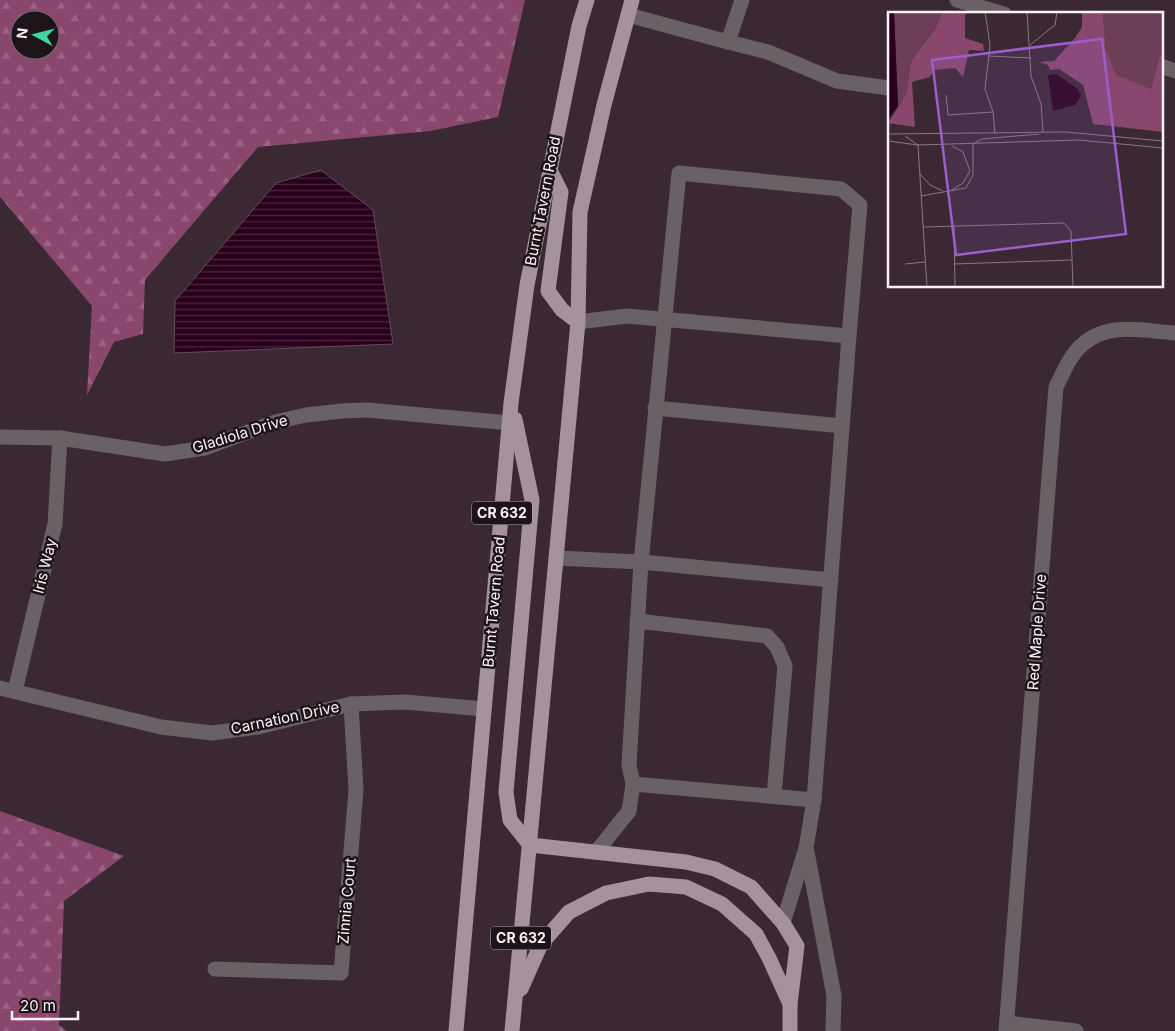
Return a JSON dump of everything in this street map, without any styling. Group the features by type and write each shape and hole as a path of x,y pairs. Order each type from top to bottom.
{"main road":[{"name":"Burnt Tavern Road","path":"456,1031 511,403 527,285 579,26 586,0"},
{"name":"CR 632","path":"512,1031 578,322 580,212 604,105 632,0"},
{"path":"550,168 561,192 548,292 562,310 578,322"},
{"path":"511,403 532,500 506,792 510,820 530,845 686,862 715,869 750,887 783,923 797,946 790,1004 790,1031"},
{"path":"515,1001 541,944 569,912 606,893 649,884 686,887 722,904 756,934 790,1004"}],"street":[{"path":"728,42 742,0"},
{"path":"957,0 997,12"},
{"path":"628,15 768,52 837,81 888,88"},
{"path":"1162,66 1175,71"},
{"path":"597,851 629,811 633,784 629,765 641,562 679,173 841,189 860,205 814,800 806,848 783,923"},
{"path":"578,322 626,316 849,336"},
{"name":"Red Maple Drive","path":"1076,1031 1006,1027 1056,387 1069,362 1081,345 1097,334 1118,329 1175,333"},
{"path":"655,408 842,426"},
{"name":"Gladiola Drive","path":"0,437 60,438 165,454 205,448 275,422 306,415 342,411 366,410 510,423"},
{"name":"Iris Way","path":"7,690 56,524 60,438"},
{"path":"556,558 641,562 831,580"},
{"path":"637,621 766,636 777,646 785,666 774,796"},
{"name":"Carnation Drive","path":"7,690 161,726 212,733 258,726 351,704 405,702 484,709"},
{"name":"Zinnia Court","path":"215,969 341,973 356,790 351,704"},
{"path":"633,784 814,800"},
{"path":"806,848 834,996 833,1031"}],"green space":[{"path":"0,0 525,0 498,117 430,131 258,147 145,280 143,334 114,342 87,395 92,306 0,197"},
{"path":"0,811 124,856 64,901 59,1025 67,1031 0,1031"}],"shaded area":[{"path":"321,170 373,210 393,344 174,353 175,301 276,183"}]}
